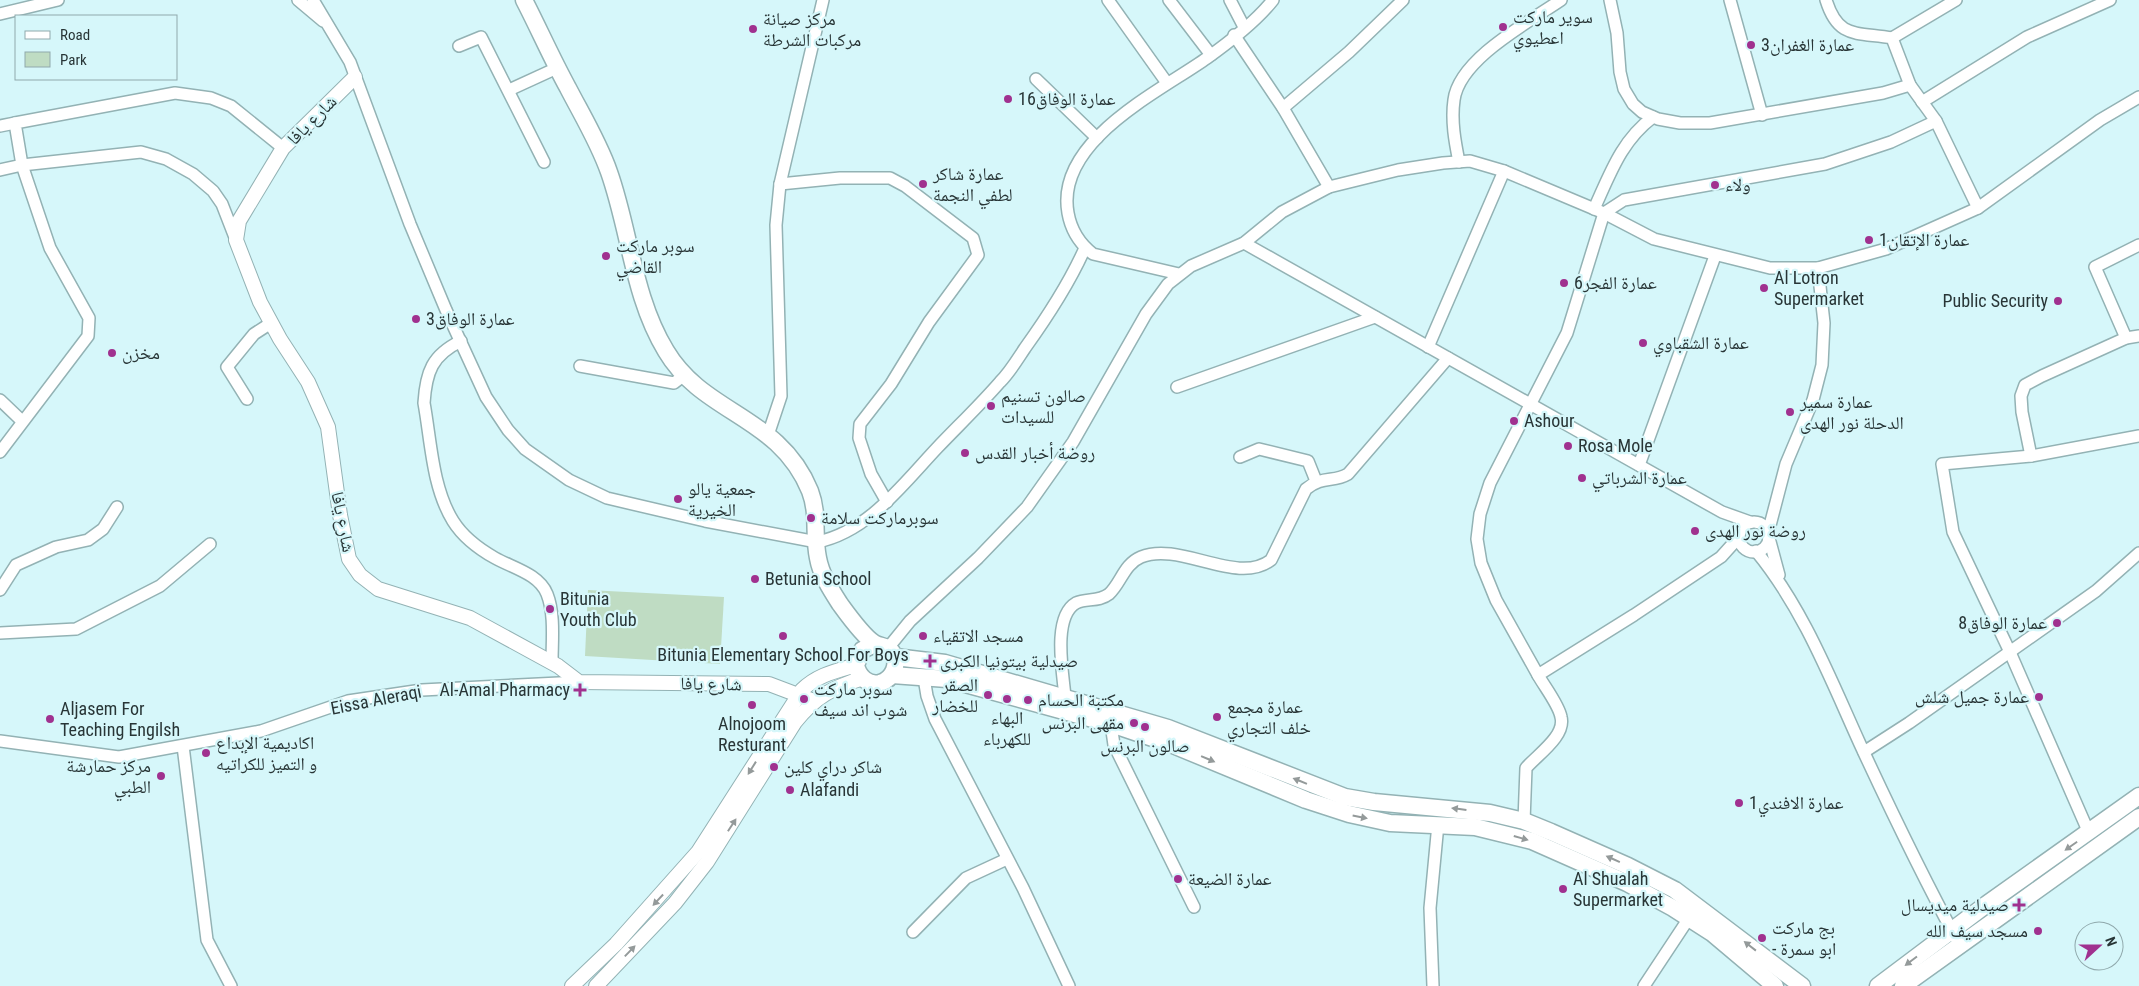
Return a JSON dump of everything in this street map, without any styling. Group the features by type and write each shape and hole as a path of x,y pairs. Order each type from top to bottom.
{"main road":[{"path":"524,0 609,172 651,325 683,376 703,392 768,435 782,447 799,467 816,510 818,558 822,572 848,615 886,650 896,664 888,680 876,683 859,665 848,615"},
{"path":"859,665 866,646 945,663 1168,728 1345,797 1374,802 1490,813 1524,821 1628,866 1675,890 1802,986"},
{"path":"892,675 947,679 1112,724 1173,745 1306,800 1349,814 1390,823 1475,827 1532,841 1627,883 1689,918 1712,933 1775,986"},
{"path":"1904,986 1956,937 2139,796"},
{"path":"1878,986 1956,937 2139,816"}],"street":[{"path":"0,14 39,2 58,0"},
{"path":"298,0 332,29"},
{"path":"313,0 332,29 355,77 410,224 486,397 508,430 525,449 569,480 607,498 652,509 817,542 832,539 848,531 886,502 1002,381 1074,273 1085,248"},
{"path":"768,435 781,396 776,225 780,184 823,0"},
{"path":"1108,0 1167,83"},
{"path":"1169,0 1211,55"},
{"path":"1230,0 1244,27"},
{"path":"1179,274 1093,254 1085,248 1079,241 1070,220 1067,189 1086,149 1111,125 1167,83 1211,55 1273,0"},
{"path":"1282,108 1349,52 1403,0"},
{"path":"1459,162 1454,132 1454,98 1465,75 1477,60 1561,0"},
{"path":"1610,0 1617,33 1620,72 1624,89 1633,104 1642,112 1653,117 1680,123 1700,123 1762,115 1883,93 1910,85"},
{"path":"1730,0 1762,115"},
{"path":"1826,0 1831,16 1840,28 1892,38 1956,0"},
{"path":"1922,102 2026,37 2110,0"},
{"path":"1234,35 1282,108 1329,186"},
{"path":"459,46 482,37 544,162"},
{"path":"1892,38 1910,85 1936,121 1978,208"},
{"path":"509,90 557,68"},
{"name":"شارع يافا","path":"355,77 283,148 240,221 236,240 258,298 271,323 308,382 328,427 340,515 349,558 355,568 378,589 470,618 552,662 579,682 769,684 814,701"},
{"path":"1036,79 1097,138"},
{"path":"0,126 175,93 184,93 211,98 231,106 283,148"},
{"path":"886,650 910,621 978,558 1027,507 1073,442 1146,314 1168,284 1179,274 1215,254 1244,243 1282,212 1329,186 1398,170 1470,161 1504,171 1599,211 1654,239 1714,256 1770,268 1818,268 1886,249 1978,208 2100,120 2139,97"},
{"path":"1524,821 1526,768 1549,744 1560,728 1561,717 1496,600 1481,563 1477,539 1480,514 1490,483 1567,333 1599,211 1619,152 1639,127 1653,117"},
{"path":"1599,211 1624,200 1825,164 1891,142 1936,121"},
{"path":"0,452 88,336 89,318 50,248 22,165 15,123"},
{"path":"0,170 22,165 141,152 166,159 193,174 213,190 222,204 236,240"},
{"path":"1428,346 1504,171"},
{"path":"780,184 840,178 890,178 905,186 973,238 978,255 929,322 891,384 860,424 859,438 868,468 886,502"},
{"path":"1244,243 1722,512 1732,520 1743,546 1754,551 1784,588"},
{"path":"2126,338 2095,267 2139,245"},
{"path":"1639,466 1714,256"},
{"path":"1721,557 1765,547 1786,464 1813,400 1822,365 1824,323 1818,268"},
{"path":"1177,387 1375,317"},
{"path":"247,399 227,366 254,334 271,323"},
{"path":"2031,456 2022,412 2021,396 2026,386 2042,376 2126,338 2139,336"},
{"path":"461,342 446,349 436,358 429,372 425,390 424,403 444,504 453,521 474,544 527,574 544,588 551,613 552,662"},
{"path":"1064,697 1061,630 1063,618 1068,609 1078,602 1098,599 1108,594 1130,564 1142,557 1157,555 1185,557 1241,569 1263,566 1271,560 1306,489 1316,481 1342,478 1348,474 1448,358"},
{"path":"580,366 674,383 683,376"},
{"path":"0,400 22,421"},
{"path":"2089,833 2009,650 1953,532 1942,464 2031,456 2139,436"},
{"path":"1240,457 1260,449 1308,461 1316,481"},
{"path":"1538,674 1634,616 1721,557 1739,534 1777,497"},
{"path":"0,590 16,565 56,547 88,540 103,529 118,507"},
{"path":"1722,512 1763,525 1769,535 1772,556 1784,588 1823,663 1864,752 1956,937"},
{"path":"0,633 76,629 160,586 210,544"},
{"path":"1864,752 1909,724 2009,650 2096,591 2139,552"},
{"path":"572,986 616,944 698,852 799,694 810,681 859,665"},
{"path":"596,986 675,903 707,862 795,722 814,701 838,686 859,665"},
{"path":"924,678 927,696 936,719 1008,859 1069,986"},
{"name":"Eissa Aleraqi","path":"0,741 119,757 261,731 348,701 422,690 579,682"},
{"path":"1112,724 1114,745 1194,908"},
{"path":"184,746 207,940 231,986"},
{"path":"1433,986 1430,908 1438,824"},
{"path":"912,932 966,878 1008,859"},
{"path":"1644,986 1689,918"}],"green space":[{"path":"588,590 724,597 720,664 585,656"}],"place":[{"name":"سوير ماركت اعطيوي","path":"1503,27"},
{"name":"مركز صيانة مركبات الشرطة","path":"753,29"},
{"name":"عمارة الغفران3","path":"1751,45"},
{"name":"عمارة الوفاق16","path":"1008,99"},
{"name":"عمارة شاكر لطفي النجمة","path":"923,184"},
{"name":"ولاء","path":"1715,185"},
{"name":"عمارة الإتقان1","path":"1869,240"},
{"name":"سوبر ماركت القاضي","path":"606,256"},
{"name":"عمارة الفجر6","path":"1564,283"},
{"name":"Al Lotron Supermarket","path":"1764,288"},
{"name":"Public Security","path":"2058,301"},
{"name":"عمارة الوفاق3","path":"416,319"},
{"name":"عمارة الشقباوي","path":"1643,343"},
{"name":"مخزن","path":"112,353"},
{"name":"صالون تسنيم للسيدات","path":"991,406"},
{"name":"عمارة سمير الدحلة نور الهدى","path":"1790,412"},
{"name":"Ashour","path":"1514,421"},
{"name":"Rosa Mole","path":"1568,446"},
{"name":"روضة أخبار القدس","path":"965,453"},
{"name":"عمارة الشرباتي","path":"1582,478"},
{"name":"جمعية يالو الخيرية","path":"678,499"},
{"name":"سوبرماركت سلامة","path":"811,518"},
{"name":"روضة نور الهدى","path":"1695,531"},
{"name":"Betunia School","path":"755,579"},
{"name":"Bitunia Youth Club","path":"550,609"},
{"name":"عمارة الوفاق8","path":"2057,623"},
{"name":"Bitunia Elementary School For Boys","path":"783,636"},
{"name":"مسجد الاتقياء","path":"923,636"},
{"name":"صيدلية بيتونيا الكبرى","path":"930,661"},
{"name":"Al-Amal Pharmacy","path":"580,690"},
{"name":"الصقر للخضار","path":"988,695"},
{"name":"عمارة جميل شلش","path":"2039,697"},
{"name":"سوبر ماركت شوب اند سيف","path":"804,699"},
{"name":"البهاء للكهرباء","path":"1007,699"},
{"name":"مكتبة الحسام","path":"1028,700"},
{"name":"Alnojoom Resturant","path":"752,705"},
{"name":"عمارة مجمع خلف التجاري","path":"1217,717"},
{"name":"Aljasem For Teaching Engilsh","path":"50,719"},
{"name":"مقهى البرنس","path":"1134,723"},
{"name":"صالون البرنس","path":"1145,727"},
{"name":"اكاديمية الإبداع و التميز للكراتيه","path":"206,753"},
{"name":"شاكر دراي كلين","path":"774,767"},
{"name":"مركز حمارشة الطبي","path":"161,776"},
{"name":"Alafandi","path":"790,790"},
{"name":"عمارة الافندي1","path":"1739,803"},
{"name":"عمارة الضيعة","path":"1178,879"},
{"name":"Al Shualah Supermarket","path":"1563,889"},
{"name":"صيدلية ميديسال","path":"2019,905"},
{"name":"مسجد سيف الله","path":"2038,931"},
{"name":"بج ماركت - ابو سمرة","path":"1762,938"}]}
